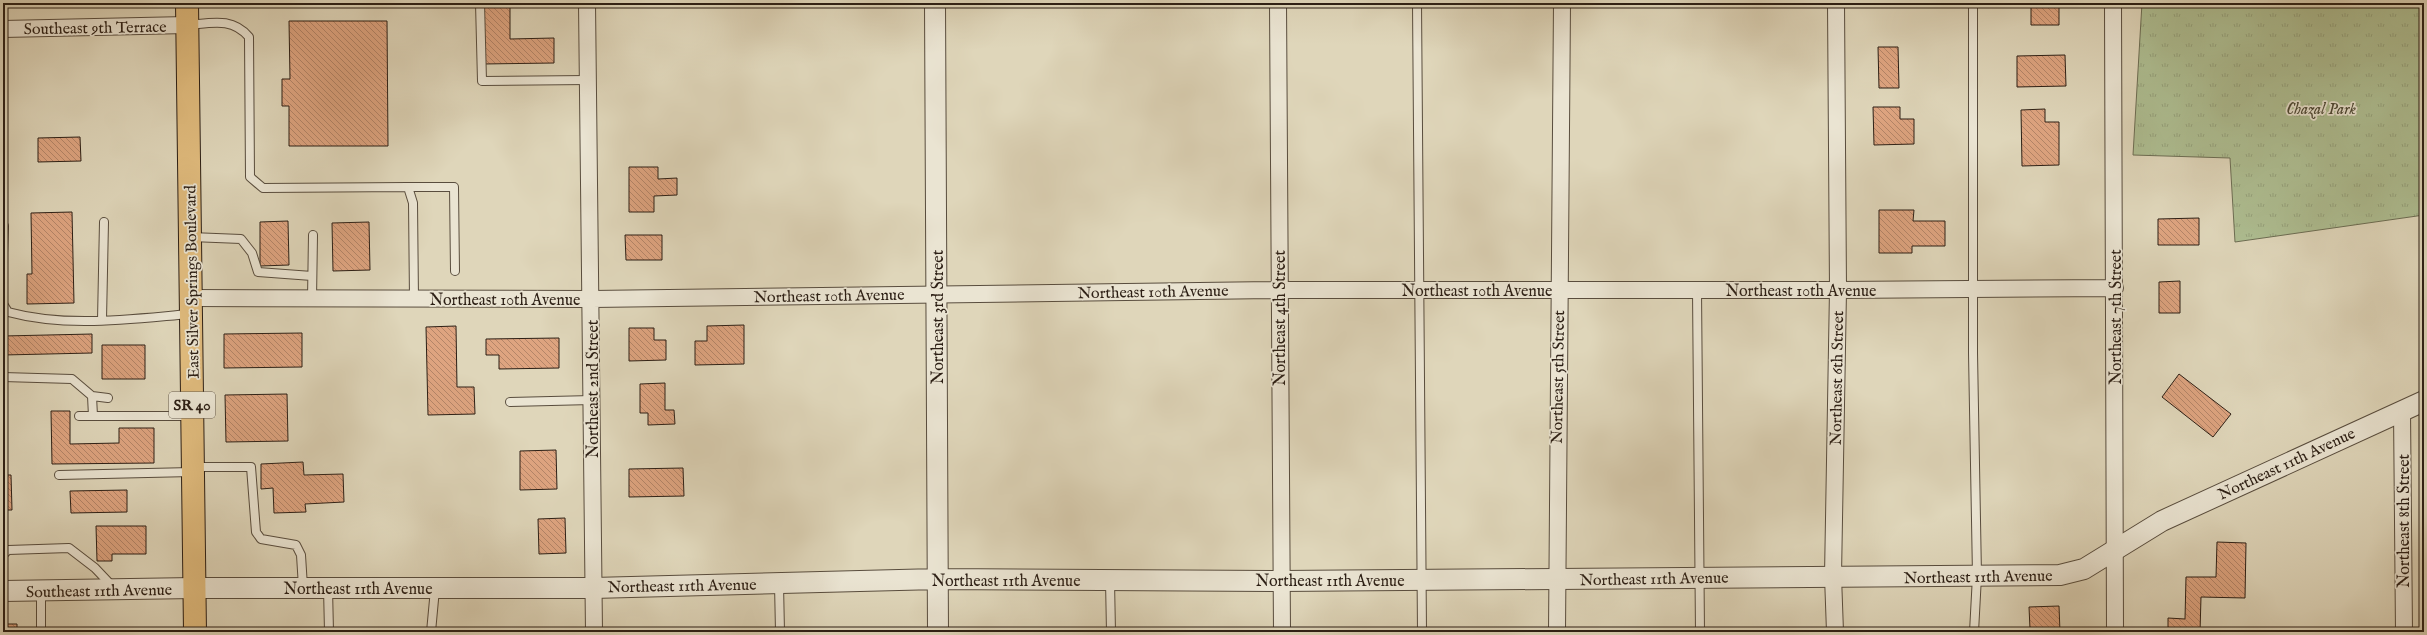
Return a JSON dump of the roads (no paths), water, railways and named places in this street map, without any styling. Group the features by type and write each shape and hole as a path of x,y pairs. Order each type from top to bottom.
{"main road":[{"name":"East Silver Springs Boulevard","path":"187,3 195,632"}],"street":[{"name":"Northeast 2nd Street","path":"587,3 592,299 594,632"},
{"name":"Northeast 3rd Street","path":"935,3 938,632"},
{"name":"Northeast 4th Street","path":"1278,3 1278,290 1282,632"},
{"name":"Northeast 5th Street","path":"1557,632 1558,291 1562,3"},
{"name":"Northeast 6th Street","path":"1835,632 1833,576 1838,290 1836,3"},
{"name":"Northeast 7th Street","path":"2113,3 2116,548 2115,632"},
{"name":"Southeast 9th Terrace","path":"3,29 188,25"},
{"name":"Northeast 10th Avenue","path":"191,306 312,299 592,299 937,293 1278,290 1558,291 1973,290 2115,288"},
{"name":"Northeast 11th Avenue","path":"194,588 593,588 938,579 1282,581 2060,575 2084,569 2162,521 2424,401"},
{"name":"Northeast 8th Street","path":"2402,410 2404,632"},
{"name":"Southeast 11th Avenue","path":"3,591 194,588"}],"lane":[{"path":"480,3 482,81 588,80"},
{"path":"1417,3 1422,632"},
{"path":"1973,3 1973,290 1977,576 1974,632"},
{"path":"188,25 229,23 241,28 249,37 250,177 263,188 454,187 455,271"},
{"path":"408,187 413,203 414,299"},
{"path":"102,320 104,222"},
{"path":"3,253 4,226"},
{"path":"312,299 313,235"},
{"path":"190,237 241,239 252,253 258,272 312,276"},
{"path":"1697,290 1701,578 1700,632"},
{"path":"3,304 8,312 36,320 102,320 191,306"},
{"path":"3,377 72,378 92,396 108,398"},
{"path":"92,396 93,416"},
{"path":"510,402 592,400"},
{"path":"79,416 192,416"},
{"path":"58,475 250,467 256,532 261,539 296,545 301,555 303,587"},
{"path":"3,555 8,550 69,548 95,568 116,589"},
{"path":"1110,580 1111,632"},
{"path":"779,583 780,632"},
{"path":"328,588 329,632"},
{"path":"431,632 435,588"},
{"path":"41,591 41,632"}],"park label":[{"name":"Chazal Park","path":"2321,108"}]}
